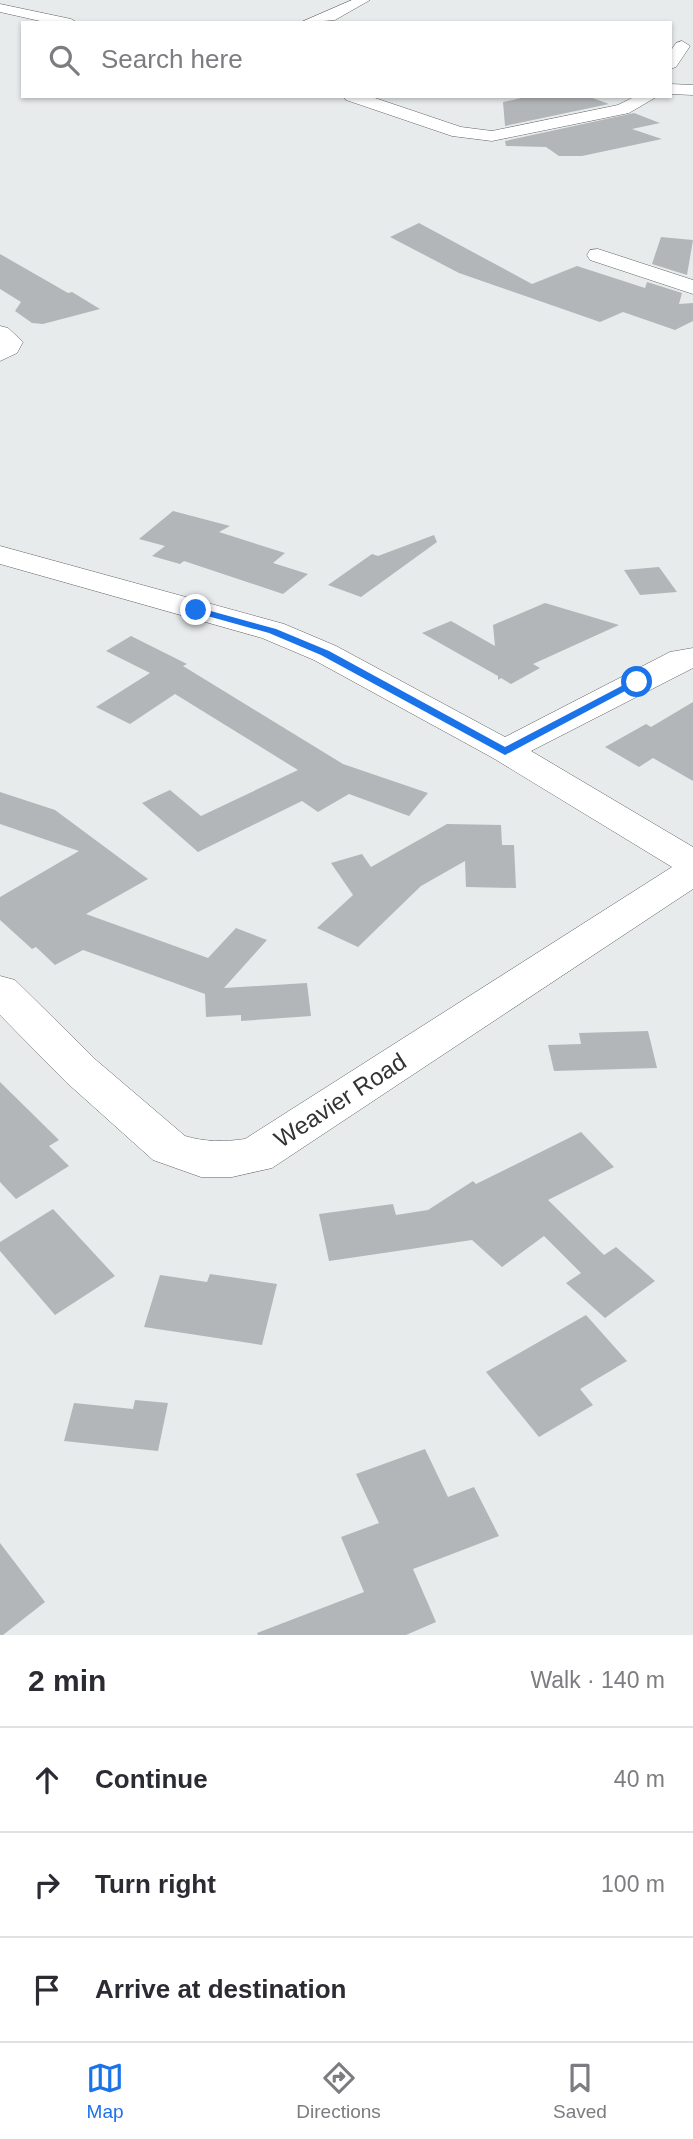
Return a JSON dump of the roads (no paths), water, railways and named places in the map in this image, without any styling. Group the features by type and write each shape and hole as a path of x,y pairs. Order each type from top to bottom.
{"street":[{"path":"314,21 330,17 363,0"},
{"path":"0,8 62,21"},
{"path":"330,17 343,21"},
{"path":"672,62 682,46"},
{"path":"672,89 693,90"},
{"path":"358,98 458,132 492,136 622,109 646,98"},
{"path":"598,255 693,286"},
{"path":"0,333 11,341 9,348 0,354"},
{"path":"6,562 273,631 325,653 505,751 693,863"},
{"path":"505,751 681,659 693,658"},
{"name":"Weavier Road","path":"0,990 81,1071 169,1149 201,1159 232,1160 256,1155 693,872"}]}
